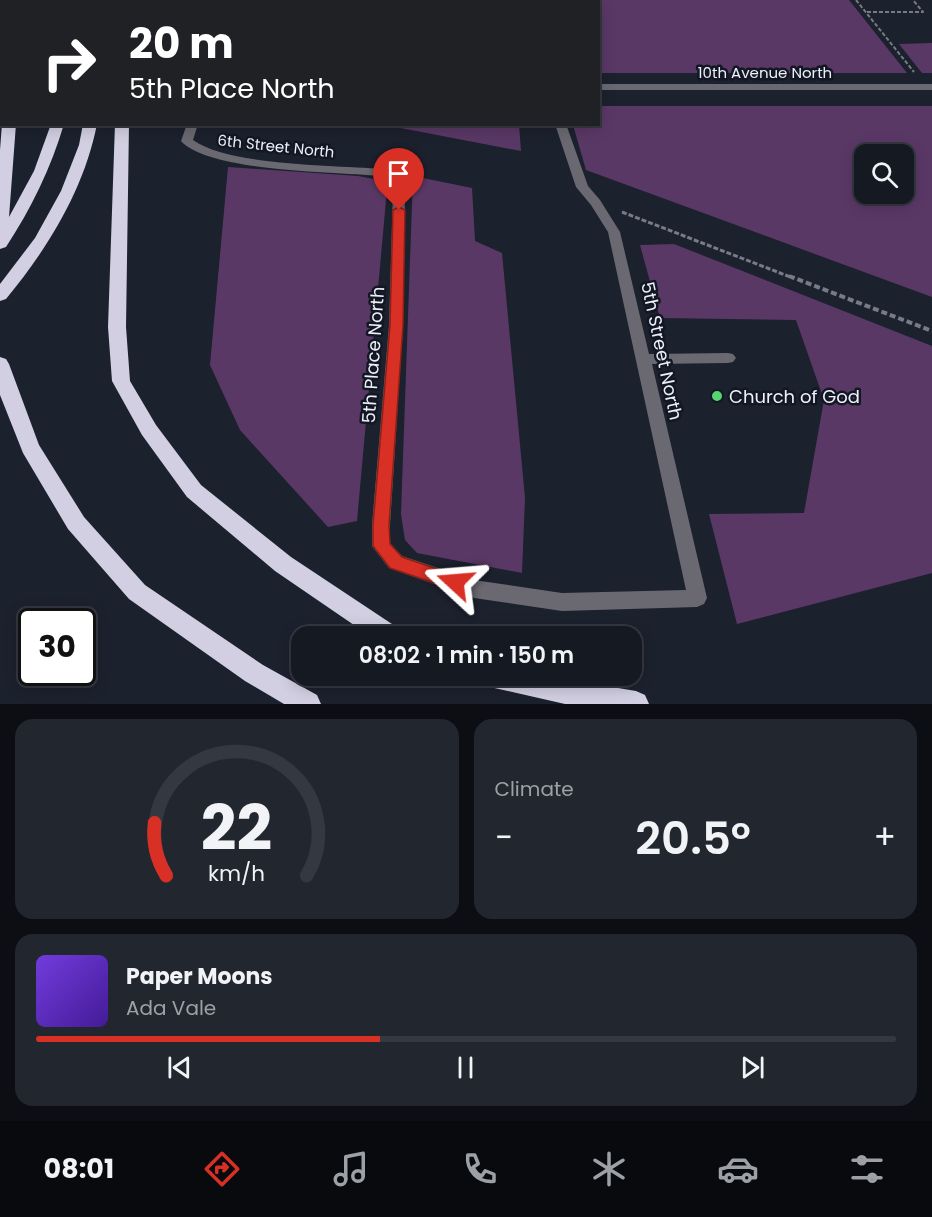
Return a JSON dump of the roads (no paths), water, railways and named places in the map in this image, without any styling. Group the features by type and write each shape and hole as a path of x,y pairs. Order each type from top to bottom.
{"highway":[{"path":"0,233 9,126"},
{"path":"0,244 35,182 49,153 57,126"},
{"path":"0,295 16,277 68,193 89,126"},
{"path":"122,126 117,327 121,381 149,430 194,491 283,564 375,626"},
{"path":"0,364 30,447 76,523 137,592 254,673 308,704"},
{"path":"533,686 636,704"}],"street":[{"name":"10th Avenue North","path":"600,87 929,87"},
{"name":"6th Street North","path":"192,126 187,141 200,151 239,160 383,173"},
{"name":"5th Street North","path":"561,126 582,187 596,203 614,232 697,598"},
{"name":"5th Place North","path":"383,173 392,177 399,190 399,231 396,325 381,546 396,562 474,589 562,602 697,598"},
{"path":"644,359 728,358"}],"place":[{"name":"Church of God","path":"717,396"}]}
